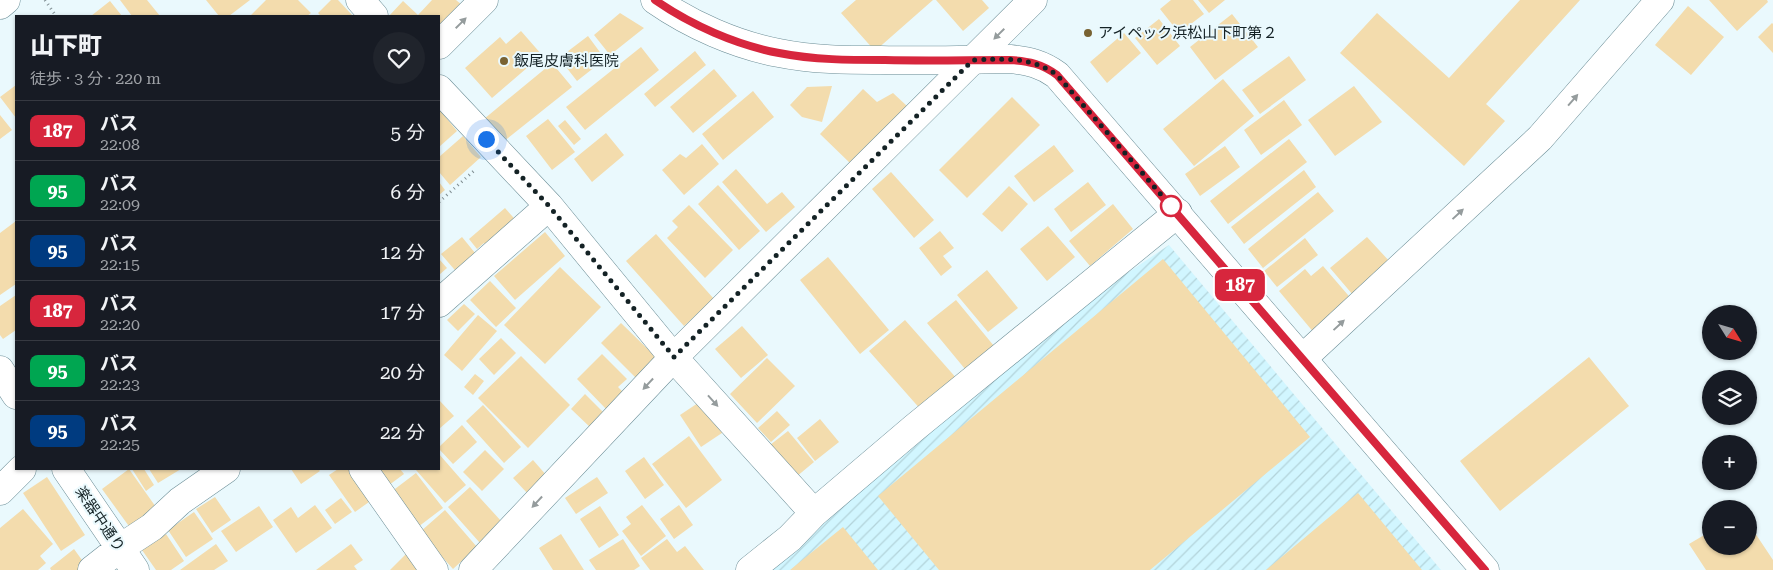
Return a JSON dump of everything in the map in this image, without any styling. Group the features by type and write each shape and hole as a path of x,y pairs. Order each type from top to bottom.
{"street":[{"path":"0,5 6,0"},
{"path":"360,0 373,15"},
{"path":"440,44 484,0"},
{"path":"655,0 669,10 739,42 779,53 840,60 1025,60 1046,67 1057,75 1485,570"},
{"path":"1303,358 1540,138 1660,0"},
{"path":"474,570 674,357 973,60 1023,4"},
{"path":"440,90 549,206 674,357 814,513"},
{"path":"440,302 549,206"},
{"path":"750,570 790,538 814,513 914,428 1178,214"},
{"path":"0,370 15,393"},
{"path":"0,491 21,470"},
{"name":"楽器中通り","path":"67,470 128,559"},
{"path":"92,570 128,559 152,527 180,501 225,470"},
{"path":"364,470 434,570"}],"path":[{"path":"44,0 55,15"},
{"path":"440,201 498,151"}],"shaded area":[{"path":"1169,245 1441,570 771,570 827,515 1114,282"}],"building":[{"path":"120,0 147,0 159,15 131,15"},
{"path":"206,0 250,0 230,15 218,15"},
{"path":"266,0 298,0 311,13 308,15 251,15"},
{"path":"331,0 338,0 352,15 320,15 318,13"},
{"path":"432,0 456,0 462,5 440,29 440,15 418,15"},
{"path":"856,0 933,0 875,51 841,13"},
{"path":"936,0 982,0 989,8 963,31"},
{"path":"1171,0 1193,0 1204,14 1179,33 1160,9"},
{"path":"1198,0 1225,0 1209,13"},
{"path":"1520,0 1580,0 1486,104 1505,121 1464,166 1340,53 1377,13 1449,78"},
{"path":"1709,0 1767,0 1768,2 1737,31"},
{"path":"110,1 121,15 92,15"},
{"path":"403,1 418,15 390,15"},
{"path":"1688,6 1724,37 1691,75 1655,45"},
{"path":"620,13 644,28 610,55 594,35"},
{"path":"1232,14 1258,47 1215,80 1190,47"},
{"path":"1159,19 1180,46 1157,65 1135,38"},
{"path":"1773,24 1773,53 1758,37"},
{"name":"飯尾皮膚科医院","path":"521,31 542,55 492,98 465,68 500,37 506,44"},
{"path":"1124,33 1141,53 1107,83 1090,62"},
{"path":"588,36 605,59 577,81 559,58"},
{"path":"641,47 659,70 585,130 566,107"},
{"path":"695,51 706,65 655,107 644,94"},
{"path":"1289,56 1306,80 1260,114 1242,90"},
{"path":"552,63 572,87 503,142 484,119"},
{"path":"714,69 737,96 693,133 670,107"},
{"path":"1223,79 1254,116 1194,166 1163,129"},
{"path":"15,86 15,117 0,97"},
{"path":"832,86 822,122 802,117 790,105 807,87"},
{"path":"1354,86 1382,122 1335,156 1308,120"},
{"path":"863,89 877,102 893,93 907,106 852,165 820,134"},
{"path":"753,91 774,117 723,160 702,134"},
{"path":"1012,97 1040,125 967,198 939,170"},
{"path":"1284,100 1302,125 1261,155 1244,130"},
{"path":"440,110 457,131 440,146"},
{"path":"0,115 12,130 0,139"},
{"path":"548,119 575,152 552,170 526,136"},
{"path":"565,120 581,139 574,145 558,126"},
{"path":"606,133 624,155 592,182 574,159"},
{"path":"463,136 481,157 450,185 440,173 440,156"},
{"path":"1289,139 1307,162 1228,224 1210,201"},
{"path":"702,144 719,164 684,195 662,170 680,154 686,158"},
{"path":"1054,145 1074,171 1034,202 1014,176"},
{"path":"1225,146 1240,167 1200,196 1185,174"},
{"path":"736,169 767,204 782,192 795,207 766,232 722,182"},
{"path":"1304,170 1316,187 1244,244 1231,227"},
{"path":"891,172 934,220 914,238 872,189"},
{"path":"1088,182 1106,205 1071,232 1054,209"},
{"path":"440,183 445,190 440,194"},
{"path":"718,185 760,231 739,250 698,204"},
{"path":"1009,186 1028,204 1002,232 982,214"},
{"path":"1318,192 1334,211 1263,268 1248,249"},
{"path":"1113,204 1133,229 1090,266 1069,241"},
{"path":"689,205 733,250 705,278 667,238 678,227 672,221"},
{"path":"505,208 521,226 491,252 484,243 477,249 469,239"},
{"path":"15,222 15,285 0,295 0,233"},
{"path":"1048,226 1075,257 1047,281 1020,249"},
{"path":"940,231 954,248 943,256 952,267 941,276 919,248"},
{"path":"545,232 565,256 515,300 494,276"},
{"path":"656,234 714,299 684,326 626,261"},
{"path":"462,237 480,259 460,276 441,254"},
{"path":"1367,237 1391,263 1353,295 1330,268"},
{"path":"1305,238 1318,255 1277,287 1264,271"},
{"path":"828,257 889,330 860,354 800,280"},
{"path":"1163,259 1310,437 1150,570 939,570 878,496"},
{"path":"440,260 447,268 440,274"},
{"path":"1323,266 1354,302 1315,334 1279,291 1305,269 1311,276"},
{"path":"560,267 601,307 545,364 504,325"},
{"path":"987,270 1018,308 988,332 957,295"},
{"path":"490,281 516,308 496,327 470,300"},
{"path":"15,296 15,331 3,339 0,335 0,306"},
{"path":"956,300 994,346 965,369 927,323"},
{"path":"464,304 475,314 458,331 447,320"},
{"path":"478,315 497,331 462,371 444,355"},
{"path":"905,320 958,380 922,411 869,351"},
{"path":"621,323 659,360 639,381 601,343"},
{"path":"742,326 768,355 741,378 715,349"},
{"path":"501,338 516,353 494,375 479,359"},
{"path":"602,354 627,379 618,387 624,393 607,410 577,379"},
{"path":"521,356 570,405 528,448 478,398"},
{"path":"1589,357 1629,406 1500,511 1460,461"},
{"path":"767,358 795,386 757,423 730,394"},
{"path":"475,374 484,381 473,395 464,387"},
{"path":"585,394 607,416 593,430 571,409"},
{"path":"704,399 725,431 701,447 680,415"},
{"path":"440,401 454,416 440,428"},
{"path":"483,405 521,447 504,463 466,421"},
{"path":"777,411 790,425 771,442 758,428"},
{"path":"820,419 839,442 815,461 797,438"},
{"path":"462,425 477,442 453,464 440,450 440,446"},
{"path":"788,431 814,462 796,477 770,445"},
{"path":"689,436 722,480 686,508 652,464"},
{"path":"485,450 504,469 482,491 463,472"},
{"path":"440,455 466,485 445,503 416,470 440,470"},
{"path":"644,457 664,485 645,499 625,471"},
{"path":"533,460 547,476 528,494 513,478"},
{"path":"130,470 158,510 131,529 102,489"},
{"path":"133,470 145,470 154,485 146,491"},
{"path":"150,470 179,470 158,483"},
{"path":"292,470 320,471 301,484"},
{"path":"336,470 356,470 376,497 355,512 329,475"},
{"path":"371,470 401,470 404,474 385,488"},
{"path":"416,473 443,508 418,527 391,492"},
{"path":"47,477 85,535 61,551 23,493"},
{"path":"597,477 608,493 576,514 565,498"},
{"path":"470,487 502,522 480,543 448,507"},
{"path":"1358,493 1422,570 1266,570"},
{"path":"215,497 231,520 212,533 196,509"},
{"path":"341,498 352,512 335,524 325,510"},
{"path":"315,505 332,528 296,553 273,520 291,507 298,518"},
{"path":"642,505 666,536 641,556 622,531 631,524 626,517"},
{"path":"679,505 693,525 674,539 660,519"},
{"path":"259,506 273,527 236,552 221,531"},
{"path":"600,506 619,535 599,548 580,519"},
{"path":"23,509 53,544 40,556 46,563 38,570 0,570 0,528"},
{"path":"445,510 477,547 453,569 420,532"},
{"path":"194,512 213,539 186,557 168,530"},
{"path":"843,527 878,570 790,570"},
{"path":"166,534 184,561 171,570 156,570 142,550"},
{"path":"561,534 584,570 553,570 539,548"},
{"path":"1702,536 1702,555 1757,555 1757,536 1773,560 1773,570 1706,570 1689,544"},
{"path":"623,539 640,566 634,570 596,570 589,560"},
{"path":"667,539 677,552 685,546 704,570 650,570 641,558"},
{"path":"216,544 228,561 214,570 180,570"},
{"path":"351,544 363,560 354,566 357,570 316,570"},
{"path":"74,549 87,567 82,570 51,570 50,568"},
{"path":"408,552 425,570 390,570"}],"bus line":[{"name":"187","path":"655,0 669,10 739,42 779,53 840,60 1025,60 1046,67 1057,75 1130,158 1485,570"}],"place":[{"name":"アイペック浜松山下町第２","path":"1088,33"},
{"name":"飯尾皮膚科医院","path":"504,61"}],"route":[{"path":"486,139 549,206 674,357 973,60 1025,60 1046,67 1057,75 1171,206"}]}
